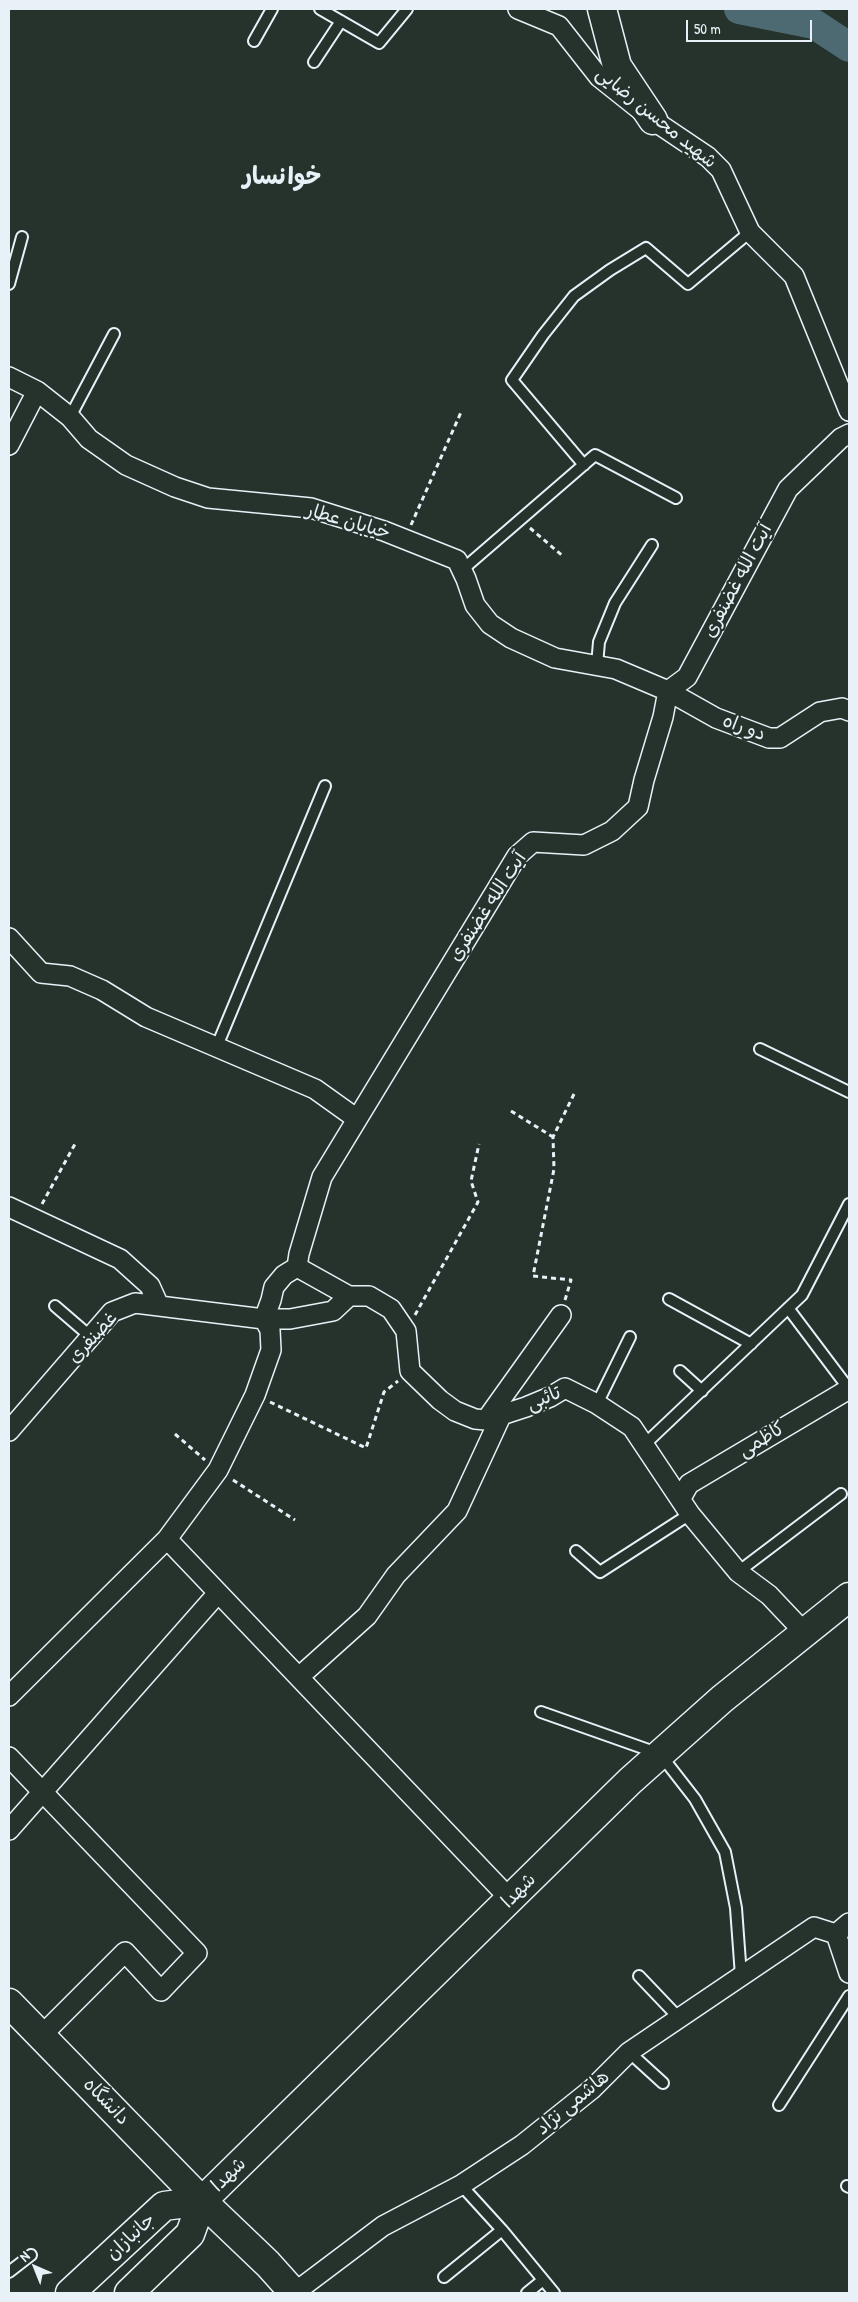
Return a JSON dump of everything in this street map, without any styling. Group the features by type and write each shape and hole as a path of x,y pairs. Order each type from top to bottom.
{"main road":[{"path":"602,9 617,66 653,120"},
{"name":"شهدا","path":"202,2201 660,1754 722,1699 849,1597"},
{"name":"دانشگاه","path":"9,2003 202,2201 268,2264 294,2293"},
{"name":"جانبازان","path":"70,2293 164,2206 202,2201 190,2234 129,2293"}],"street":[{"name":"شهید محسن رضایی","path":"518,9 559,26 599,77 653,120 708,157 722,170 750,232 794,276 849,411"},
{"name":"خیابان عطار","path":"9,376 37,391 70,417 89,439 126,465 175,487 208,498 311,508 405,539 457,560 475,606 490,624 511,638 555,658 616,669 668,691"},
{"path":"9,445 37,391"},
{"name":"آیت الله غضنفری","path":"298,1261 322,1177 517,856 533,842 584,845 612,831 638,807 644,780 663,718 668,691 687,677 788,489 841,438 849,434"},
{"name":"دو راه","path":"668,691 716,718 769,738 780,738 820,712 842,708 849,711"},
{"path":"9,938 41,973 70,976 102,990 146,1017 315,1089 357,1119"},
{"path":"9,1207 33,1220 120,1259 150,1286 159,1306"},
{"path":"9,1696 167,1539 218,1470 255,1395 271,1350 270,1330 264,1319 274,1287 298,1261 349,1296 369,1296 392,1309 406,1331 410,1371 455,1412 474,1419 494,1418"},
{"name":"غضنفری","path":"9,1431 112,1312 135,1304 264,1319 308,1317 333,1311 349,1296"},
{"path":"298,1677 367,1616 396,1575 457,1511 494,1418 560,1315"},
{"name":"تائبی","path":"494,1418 550,1397 565,1388 597,1404 632,1427 690,1514 738,1572 769,1595 804,1632"},
{"name":"کاظمی","path":"680,1498 689,1484 849,1389"},
{"path":"167,1539 510,1899"},
{"path":"9,1830 218,1593"},
{"path":"9,1757 197,1954 160,1991 125,1952 41,2036"},
{"name":"هاشمی نژاد","path":"294,2293 383,2226 461,2185 535,2135 592,2089 629,2052 814,1927 842,1928"},
{"path":"842,1928 849,1974"}],"lane":[{"path":"254,41 272,9"},
{"path":"320,9 380,43 407,9"},
{"path":"314,62 341,21"},
{"path":"584,465 512,380 543,335 574,296 610,270 646,248 688,284 750,232"},
{"path":"9,284 22,237"},
{"path":"70,417 114,334"},
{"path":"462,570 595,455 676,498"},
{"path":"598,665 599,642 615,603 652,545"},
{"path":"217,1046 324,786"},
{"path":"760,1049 849,1092"},
{"path":"644,1445 802,1295 849,1204"},
{"path":"669,1299 751,1344"},
{"path":"55,1306 90,1337"},
{"path":"788,1308 849,1389"},
{"path":"597,1404 630,1337"},
{"path":"680,1371 702,1391"},
{"path":"738,1572 841,1494"},
{"path":"576,1551 600,1572 690,1514"},
{"path":"541,1712 660,1754 695,1799 725,1852 736,1908 741,1976"},
{"path":"639,1976 679,2018"},
{"path":"779,2105 849,1996"},
{"path":"629,2052 663,2084"},
{"path":"461,2185 502,2230 554,2293"},
{"path":"444,2277 502,2230"},
{"path":"9,2272 31,2255"},
{"path":"528,2293 543,2280"}],"path":[{"path":"405,539 462,410"},
{"path":"520,520 564,557"},
{"path":"560,1315 571,1280 533,1276 554,1169 553,1137 574,1094"},
{"path":"511,1111 553,1137"},
{"path":"33,1220 75,1144"},
{"path":"406,1331 478,1202 471,1181 479,1144"},
{"path":"255,1395 366,1448 384,1392 410,1371"},
{"path":"175,1434 218,1470 295,1520"}],"waterway":[{"path":"739,9 814,24 849,47"}],"district":[{"name":"خوانسار","path":"282,178"}]}
